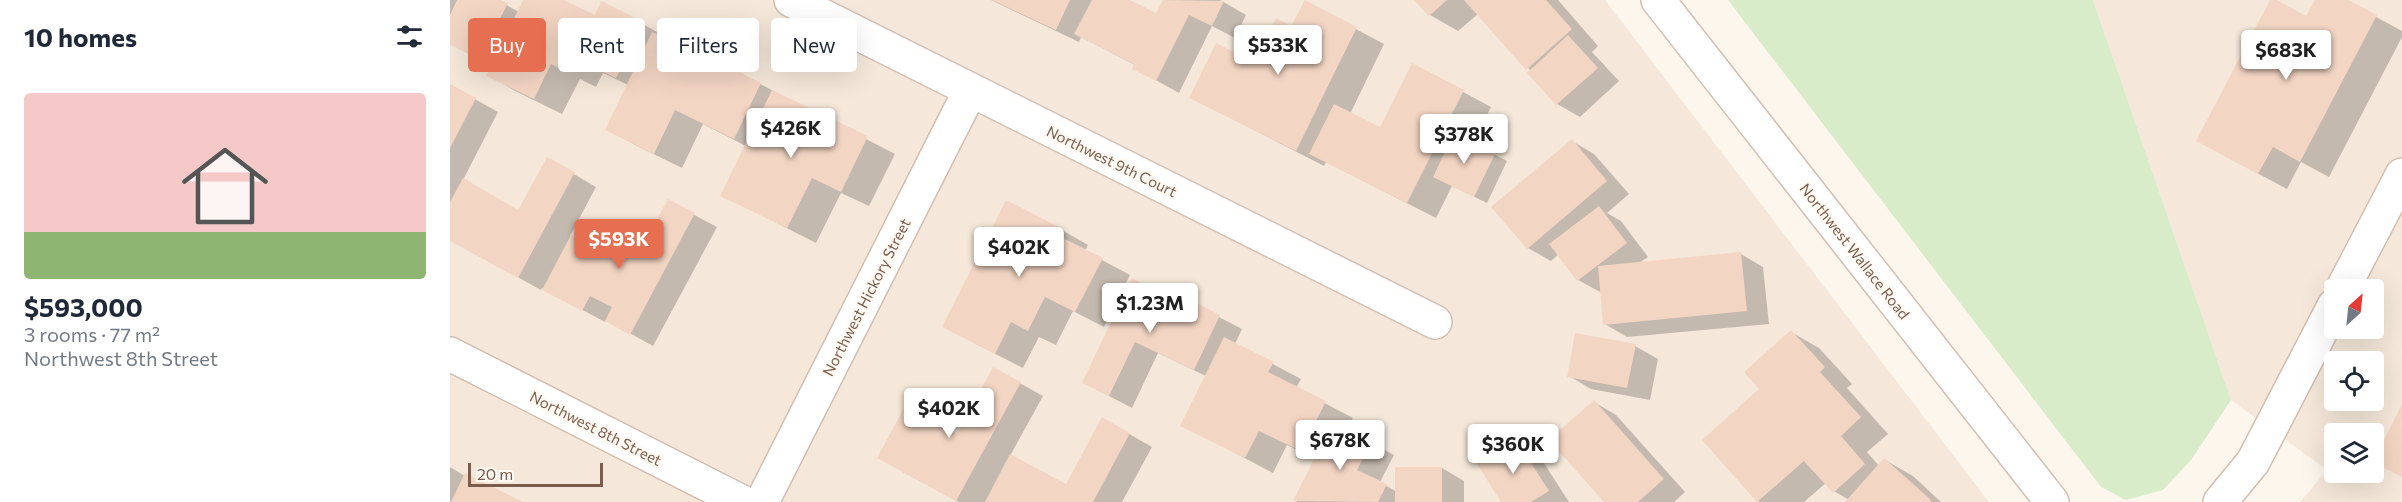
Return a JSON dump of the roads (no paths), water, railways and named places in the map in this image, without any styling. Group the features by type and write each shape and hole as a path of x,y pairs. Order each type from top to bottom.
{"street":[{"name":"Northwest 9th Court","path":"790,0 1434,322"},
{"name":"Northwest Wallace Road","path":"1658,0 2052,502"},
{"name":"Northwest Hickory Street","path":"762,502 970,91"},
{"path":"2348,279 2402,175"},
{"path":"2220,502 2253,462 2324,325"},
{"name":"Northwest 8th Street","path":"450,354 742,502"}]}
